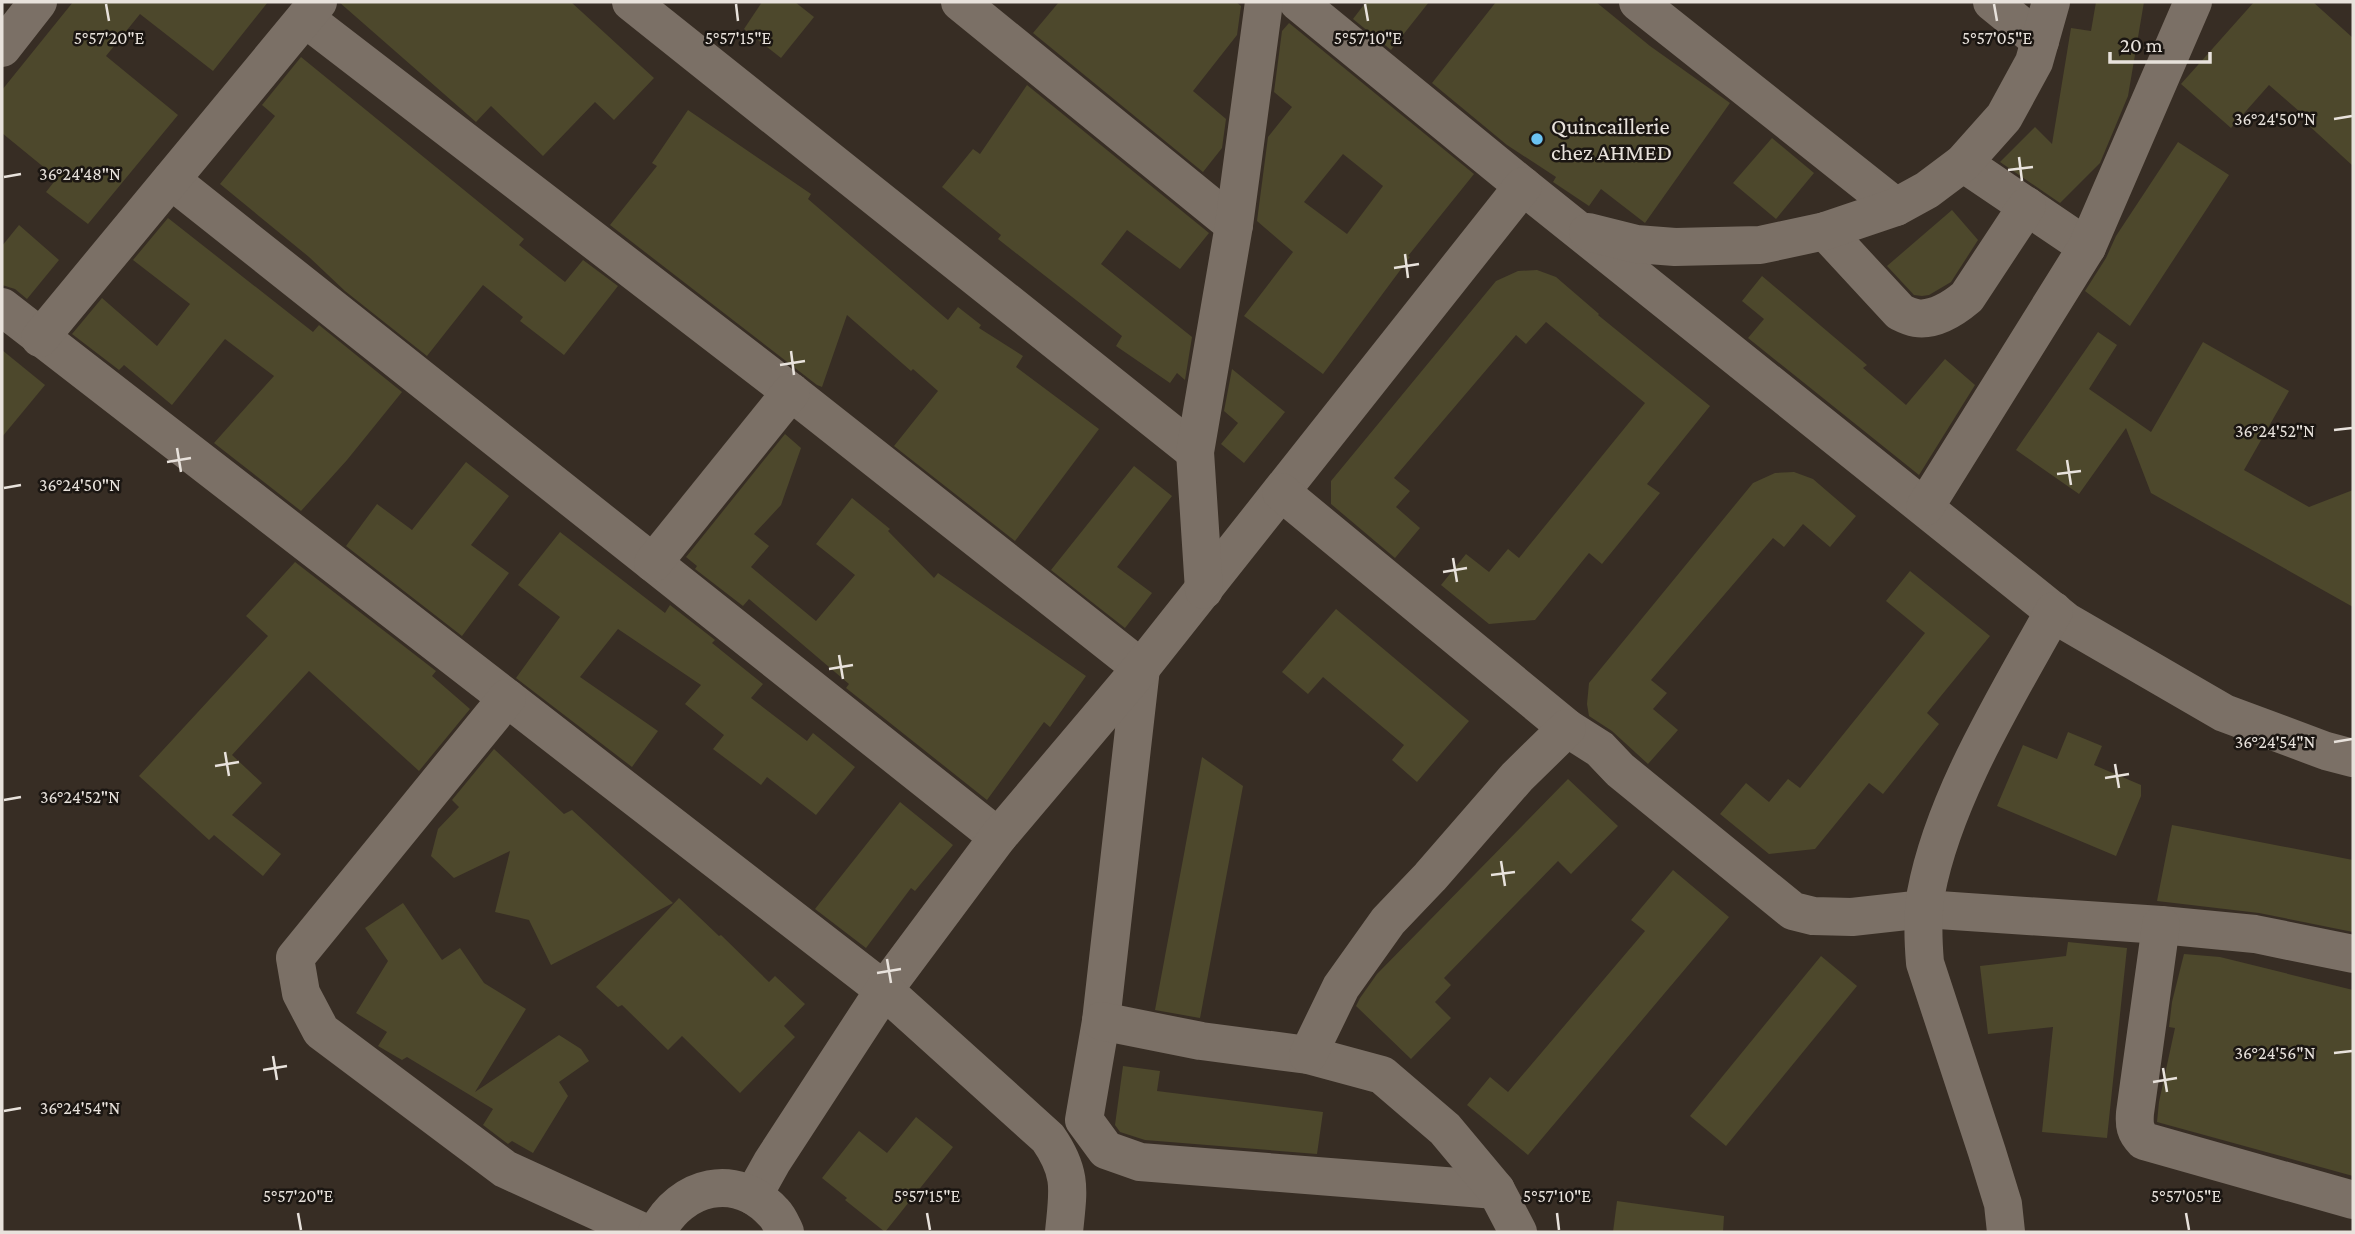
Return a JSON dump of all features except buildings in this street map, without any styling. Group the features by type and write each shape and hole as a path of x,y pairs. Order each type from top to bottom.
{"street":[{"path":"2,48 38,2"},
{"path":"631,2 1195,452"},
{"path":"960,2 1234,225"},
{"path":"1203,590 1195,452 1234,225 1264,2"},
{"path":"1298,2 1522,186 2067,622 2224,713 2326,751 2353,758"},
{"path":"1638,2 1896,208"},
{"path":"1992,2 2040,41"},
{"path":"1577,229 1636,244 1675,247 1760,245 1825,231 1896,208 1927,190 1963,163 2004,117 2034,62 2051,2"},
{"path":"1925,507 2087,247 2193,2"},
{"path":"40,338 312,10 1141,668"},
{"path":"1963,163 2087,247"},
{"path":"171,180 998,837"},
{"path":"753,1196 793,1128 884,990 998,837 1141,668 1522,186"},
{"path":"1825,231 1899,312 1916,318 1925,317 1956,307 1967,297 2027,206"},
{"path":"2,307 884,990 1048,1138 1061,1157 1068,1182 1064,1232"},
{"path":"653,564 791,392"},
{"path":"1281,492 1567,728 1600,749 1620,770 1793,911 1813,916 1852,917 1924,909 2161,925 2255,934 2353,954"},
{"path":"2006,1232 2003,1204 1925,963 1922,933 1926,893 1939,840 1975,758 2054,611"},
{"path":"1141,668 1101,1021 1084,1120 1107,1150 1140,1162 1496,1190"},
{"path":"507,698 295,958 301,993 321,1031 505,1169 643,1232"},
{"path":"1308,1055 1341,987 1388,921 1517,777 1567,728"},
{"path":"2161,925 2135,1113 2134,1125 2139,1135 2144,1141 2353,1200"},
{"path":"1101,1021 1201,1041 1308,1055 1382,1075 1445,1129 1496,1190 1518,1232"},
{"path":"657,1232 665,1216 683,1199 705,1190 730,1188 753,1196 776,1214 785,1232"}],"place":[{"name":"Quincaillerie chez AHMED","path":"1537,139"}]}
